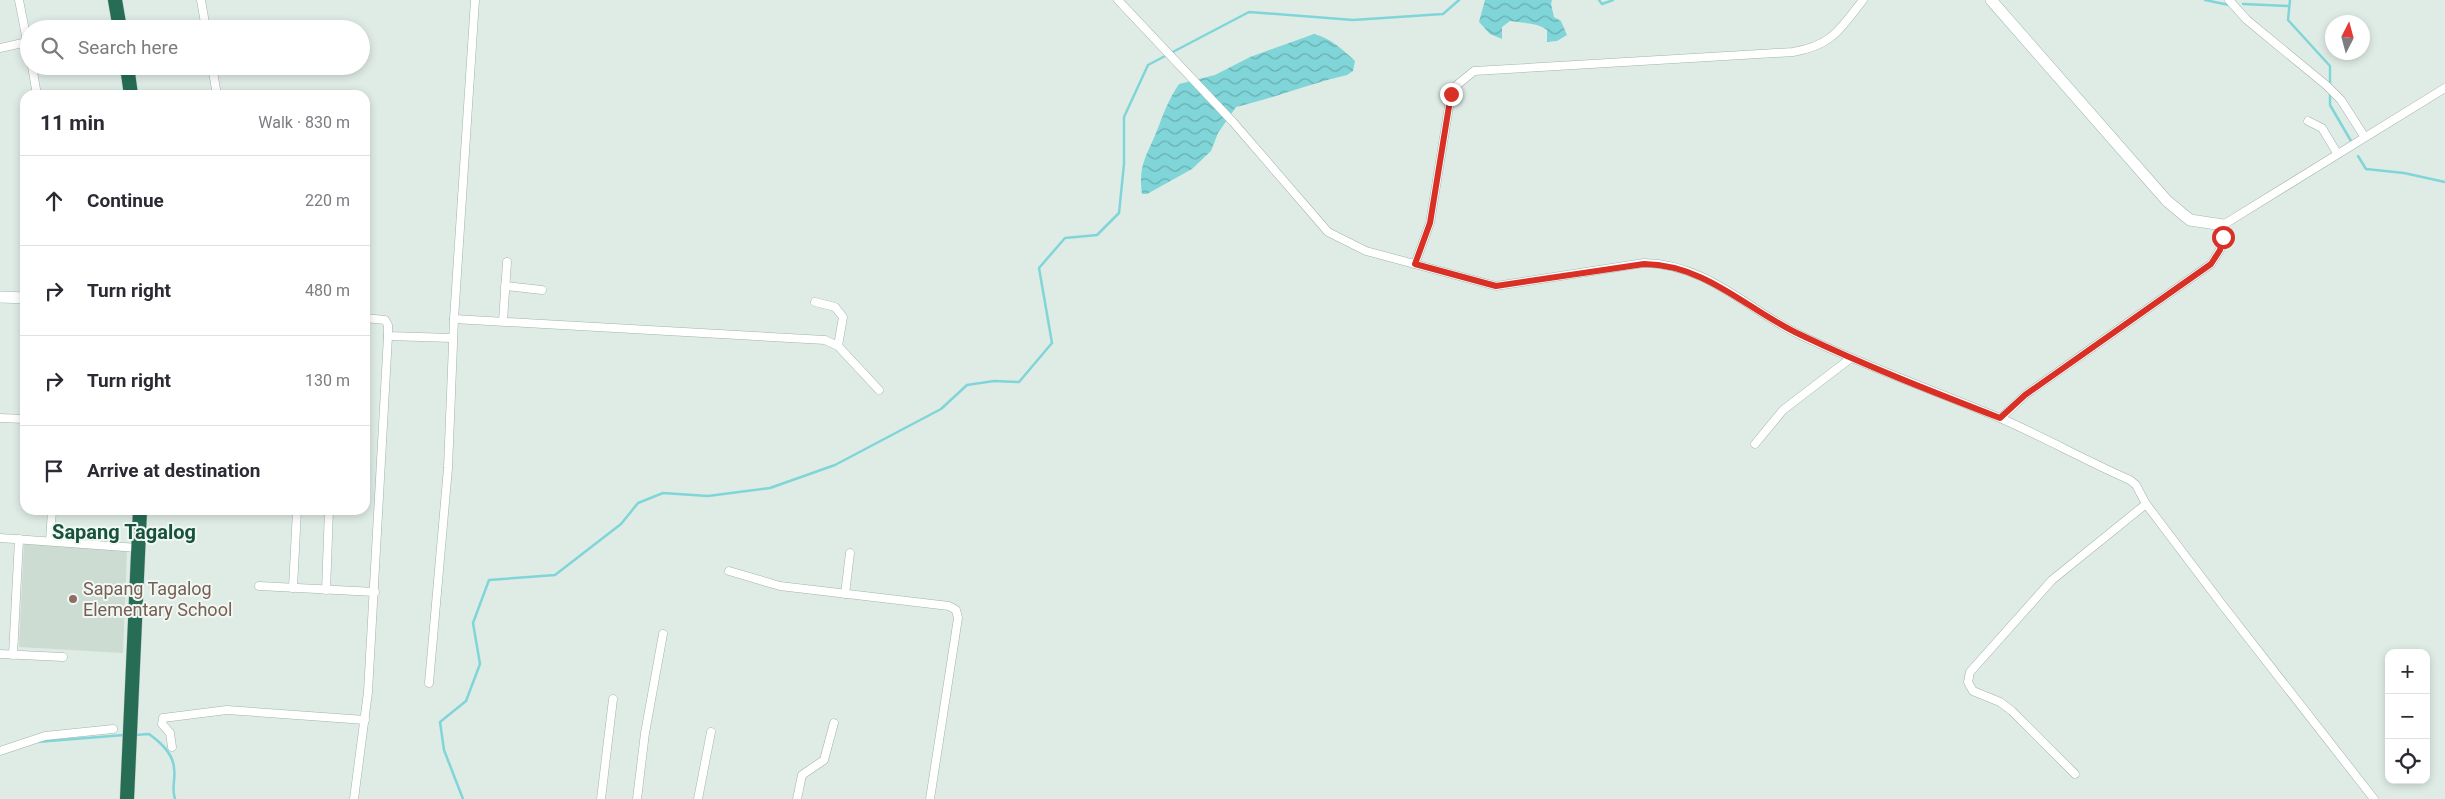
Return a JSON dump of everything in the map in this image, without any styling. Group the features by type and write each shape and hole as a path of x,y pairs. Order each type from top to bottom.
{"highway":[{"path":"115,0 118,20"},
{"path":"128,75 130,90"},
{"path":"128,799 140,515"}],"street":[{"path":"19,0 23,20"},
{"path":"201,0 204,20"},
{"path":"429,684 448,468 452,338 476,0"},
{"path":"1118,0 1233,122 1328,232 1366,251 1496,286 1644,264 1666,264 1687,270 1713,282 1790,330 1851,358 2000,418 2130,480 2136,485 2146,504 2374,799"},
{"path":"1415,264 1430,223 1451,94 1456,85 1474,71 1810,49 1831,39 1863,0"},
{"path":"1991,0 2167,201 2190,220 2223,224 2445,88"},
{"path":"2229,0 2247,20 2341,100 2362,138"},
{"path":"0,48 20,47"},
{"path":"34,75 36,90"},
{"path":"214,75 216,90"},
{"path":"2308,121 2322,128 2340,151"},
{"path":"2000,418 2025,395 2211,264 2220,250 2223,224"},
{"path":"502,321 507,262"},
{"path":"505,286 542,290"},
{"path":"0,297 20,298"},
{"path":"815,302 835,308 844,317 838,346"},
{"path":"354,799 365,720 375,592 388,336 388,325 385,320 370,318"},
{"path":"454,319 825,340 838,346 879,390"},
{"path":"388,336 452,338"},
{"path":"1755,444 1783,410 1851,358"},
{"path":"0,418 20,419"},
{"path":"2075,774 2012,710 2000,702 1973,691 1968,682 1970,672 2052,580 2146,504"},
{"path":"50,541 52,515"},
{"path":"293,588 297,515"},
{"path":"326,590 329,515"},
{"path":"0,538 138,548"},
{"path":"13,654 19,539"},
{"path":"845,594 850,553"},
{"path":"729,571 780,586 954,608 958,614 930,799"},
{"path":"259,586 375,592"},
{"path":"637,799 645,733 663,634"},
{"path":"0,654 63,657"},
{"path":"601,799 613,699"},
{"path":"172,747 170,733 162,724 162,718 227,710 365,720"},
{"path":"797,799 802,775 824,760 834,723"},
{"path":"0,751 41,737 113,729"},
{"path":"698,799 711,732"}],"shaded area":[{"name":"Sapang Tagalog Elementary School","path":"24,542 127,551 123,653 19,647"}],"water":[{"path":"1485,0 1552,0 1554,17 1561,21 1567,35 1557,41 1547,42 1547,30 1535,25 1510,21 1502,27 1502,39 1490,34 1479,22"},
{"path":"1314,34 1331,42 1355,61 1353,71 1347,75 1236,107 1218,133 1211,151 1192,169 1147,194 1142,194 1141,176 1144,162 1166,108 1179,84 1215,75 1250,57"}],"waterway":[{"path":"463,799 444,750 440,722 466,701 480,664 473,623 489,580 555,575 621,524 638,503 663,493 708,496 770,488 835,465 941,409 967,385 994,381 1019,382 1052,343 1039,268 1065,238 1097,235 1119,213 1124,164 1124,117 1148,65 1249,12 1353,20 1443,14 1459,0"},
{"path":"1599,0 1602,4 1613,0"},
{"path":"2205,0 2229,5"},
{"path":"2290,0 2288,20 2330,66 2330,85"},
{"path":"2243,4 2289,6"},
{"path":"2330,93 2330,105 2351,141"},
{"path":"2358,156 2366,169 2404,173 2445,182"},
{"path":"135,735 149,734 169,753 174,768 173,791 175,799"},
{"path":"37,742 124,735"}],"place":[{"name":"Sapang Tagalog Elementary School","path":"73,599"}],"district":[{"name":"Sapang Tagalog","path":"124,532"}],"route":[{"path":"1451,94 1430,223 1415,264 1496,286 1522,284 1644,264 1666,264 1687,270 1713,282 1800,335 1851,358 2000,418 2025,395 2211,264 2220,250 2223,237"}]}
